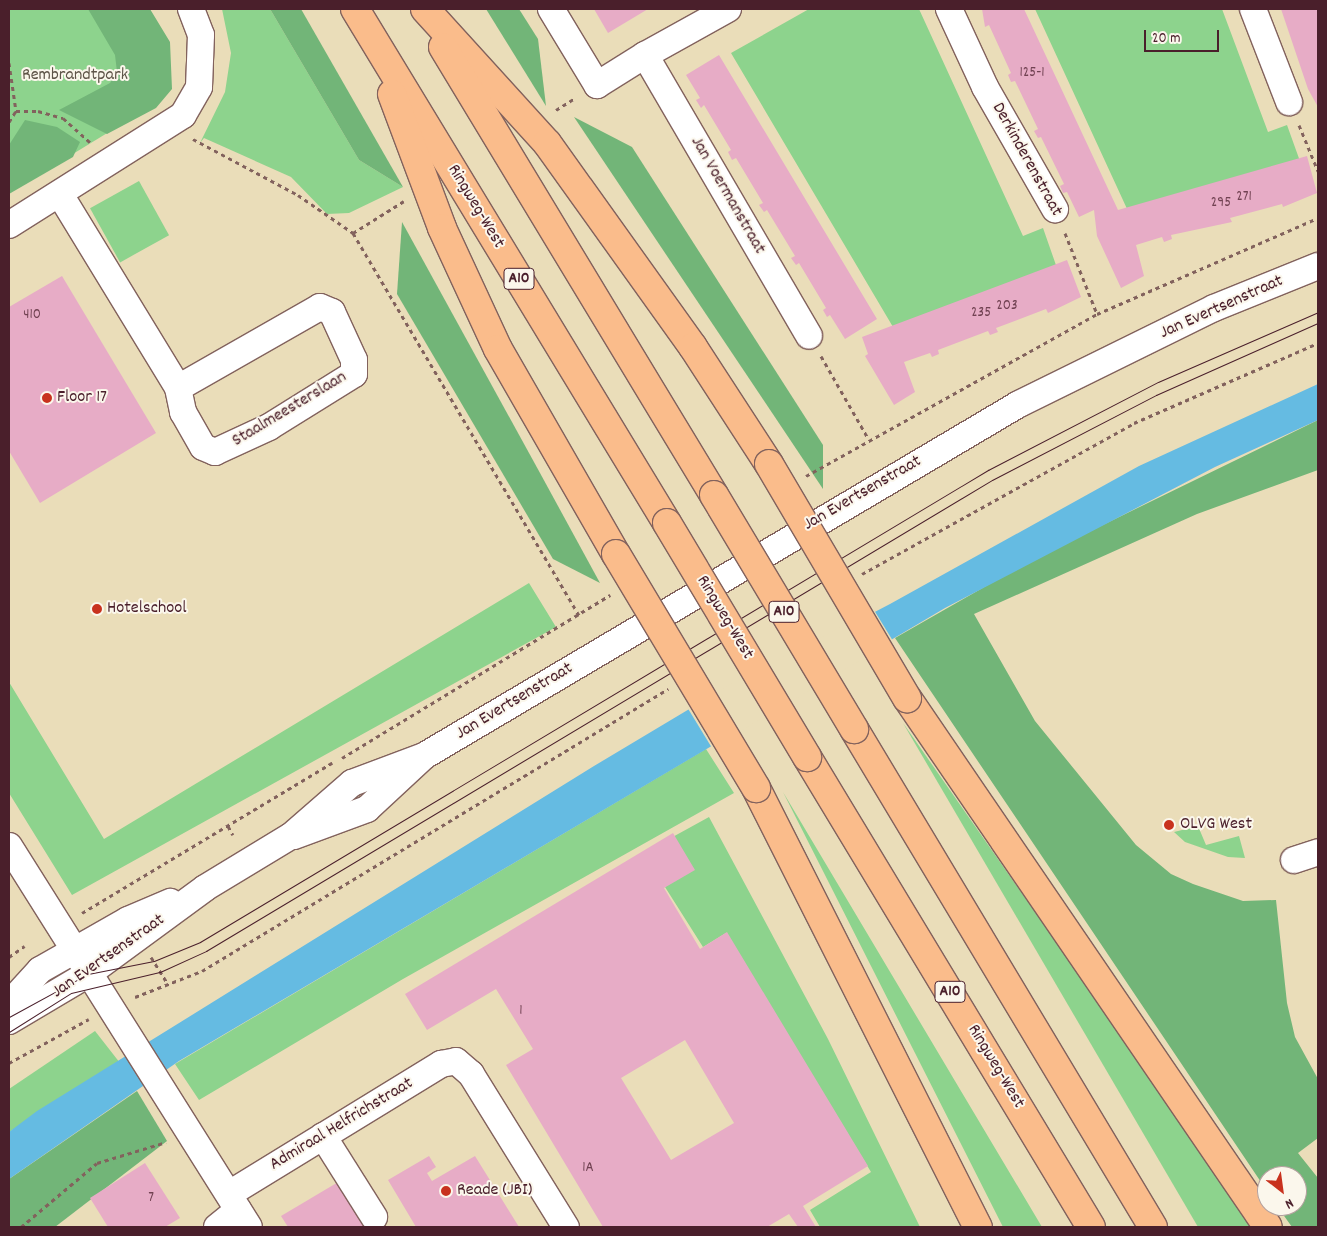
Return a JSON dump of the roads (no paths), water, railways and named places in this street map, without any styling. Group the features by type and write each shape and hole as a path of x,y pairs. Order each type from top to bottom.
{"highway":[{"name":"Ringweg-West","path":"355,9 1091,1227"},
{"name":"A10","path":"420,9 1153,1227"},
{"path":"425,9 547,142 693,347 769,464 907,698 1268,1227"},
{"name":"A10","path":"370,34 442,228 498,349 616,554 756,788 978,1227"}],"street":[{"path":"9,225 61,196 171,126 199,87 201,35 191,9"},
{"path":"551,9 597,84 728,9"},
{"name":"Derkinderenstraat","path":"949,9 985,87 1055,209"},
{"path":"1253,9 1289,102"},
{"name":"Jan Voermanstraat","path":"645,56 809,336"},
{"name":"Staalmeesterslaan","path":"61,196 178,388 193,436 215,452 269,426 354,374 354,360 332,312 320,307 178,388"},
{"name":"Jan Evertsenstraat","path":"9,1021 88,974 206,888 291,836 367,809 424,756 1019,404 1214,308 1318,266"},
{"path":"9,846 183,1126 239,1210"},
{"path":"1294,860 1318,852"},
{"name":"Jan Evertsenstraat","path":"9,1004 33,976 72,950 128,920 206,888"},
{"name":"Admiraal Helfrichstraat","path":"217,1227 323,1136 441,1064 456,1060 471,1074 566,1227"},
{"path":"323,1136 374,1217"}],"water":[{"path":"1318,384 1318,420 1215,467 945,608 179,1061 9,1179 9,1132 37,1111 594,766 691,708 890,604 1139,466"}],"tram line":[{"path":"9,1017 88,974 154,961 200,942 988,470 1158,382 1318,312"},
{"path":"9,1032 71,993 160,972 206,951 992,480 1156,395 1318,323"}],"place":[{"name":"Floor 17","path":"47,398"},
{"name":"Hotelschool","path":"97,609"},
{"name":"OLVG West","path":"1169,825"},
{"name":"Reade (JBI)","path":"446,1191"}],"park label":[{"name":"Rembrandtpark","path":"75,76"}]}
